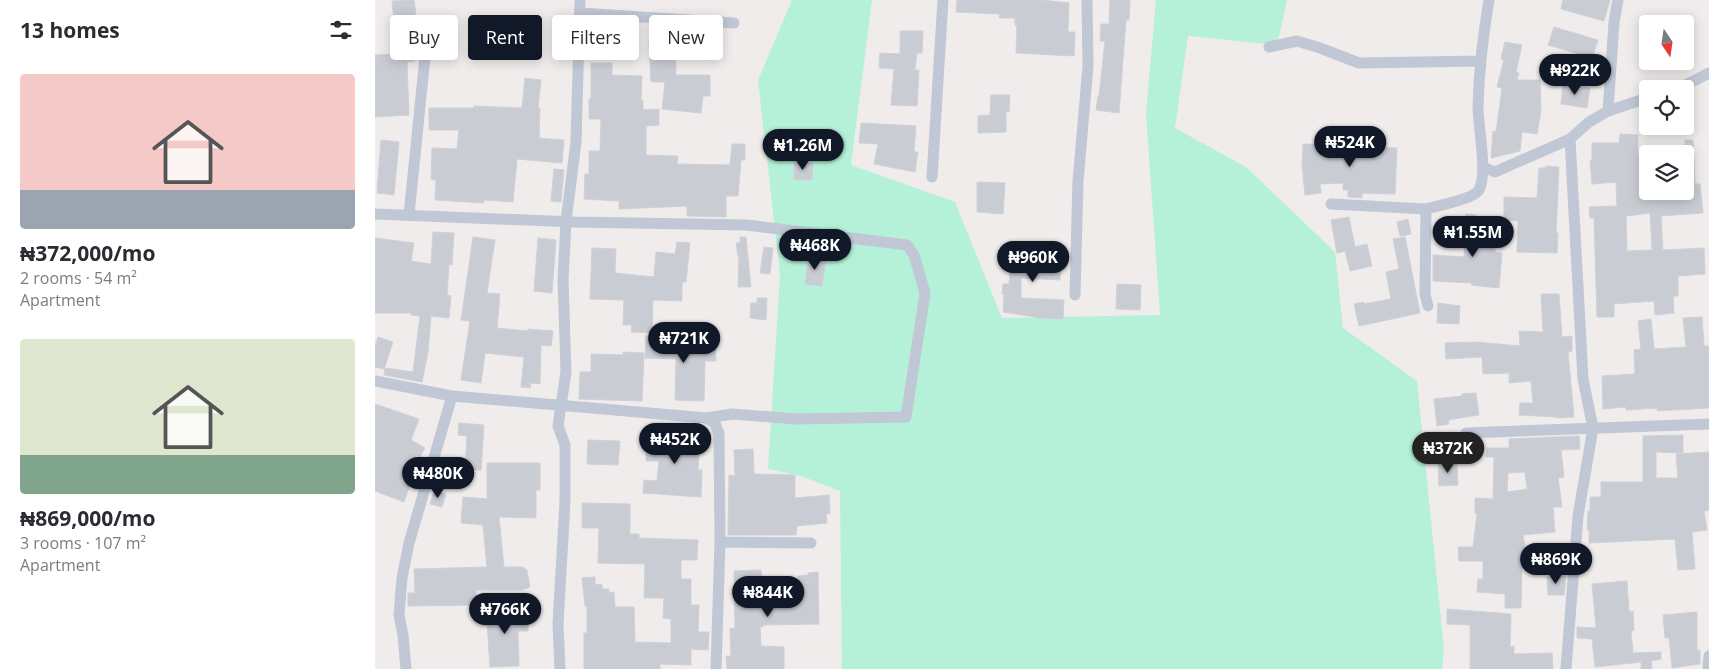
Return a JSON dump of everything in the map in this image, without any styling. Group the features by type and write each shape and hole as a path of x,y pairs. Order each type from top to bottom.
{"street":[{"path":"560,669 558,624 565,502 565,445 558,426 566,372 563,280 566,221 575,142 580,0"},
{"path":"933,177 943,0"},
{"path":"1075,295 1078,181 1088,66 1087,0"},
{"path":"1331,204 1426,209 1471,196 1478,191 1483,168 1478,107 1481,62 1489,0"},
{"path":"1608,111 1614,22 1618,0"},
{"path":"580,12 734,23"},
{"path":"1269,47 1297,41 1359,63 1481,62"},
{"path":"409,215 425,60"},
{"path":"1694,81 1709,73"},
{"path":"1483,168 1495,172 1570,139 1589,122 1608,111 1639,101"},
{"path":"1566,669 1578,516 1593,428 1583,379 1570,139"},
{"path":"1426,209 1425,294 1428,306"},
{"path":"375,214 747,225 907,245 914,255 925,293 906,417 796,419 733,414 707,418 561,407 452,396 375,381"},
{"path":"407,669 399,615 402,578 409,543 452,396"},
{"path":"707,418 715,423 719,434 720,542 716,669"},
{"path":"1467,433 1709,424"},
{"path":"720,542 811,543"},
{"path":"1708,669 1709,656"}],"green space":[{"path":"792,0 872,0 851,165 955,202 1002,318 1160,315 1146,113 1156,0 1287,0 1277,45 1188,36 1175,128 1246,167 1335,252 1343,328 1417,381 1444,650 1442,669 842,669 840,491 801,476 768,469 780,274 758,80"}],"building":[{"path":"414,0 416,15 393,15 392,1"},
{"path":"957,0 1042,0 1069,3 1068,32 1075,32 1074,56 1016,53 1017,26 1015,25 1015,18 999,18 1000,14 956,12"},
{"path":"1110,0 1130,0 1129,20 1126,20 1119,113 1096,110 1105,41 1100,41 1101,24 1109,24"},
{"path":"1563,0 1610,0 1604,21 1561,9"},
{"path":"1554,27 1598,40 1592,58 1548,45"},
{"path":"900,31 923,31 922,53 917,53 915,70 919,70 917,106 891,105 894,69 879,68 880,53 900,54"},
{"path":"1505,42 1522,45 1516,72 1519,73 1517,80 1540,80 1541,110 1537,134 1522,132 1520,151 1491,158 1493,131 1496,132 1502,88 1497,87 1504,60 1501,59"},
{"path":"390,54 390,60 415,60 407,62 409,115 375,117 375,55"},
{"path":"650,60 676,60 676,75 710,75 710,96 703,96 701,113 662,109 665,82 651,82"},
{"path":"591,63 612,63 612,75 642,76 641,100 643,101 643,110 659,109 659,125 646,126 646,155 678,156 677,164 730,165 732,144 745,144 745,160 741,160 738,196 726,196 726,217 687,216 687,206 619,209 619,201 584,199 585,174 589,174 589,151 600,151 601,119 589,119"},
{"path":"525,78 541,80 538,108 540,108 539,138 564,140 562,163 517,159 513,202 484,200 484,203 435,200 436,180 431,179 432,148 457,149 459,130 429,130 429,108 474,108 474,106 522,108"},
{"path":"1563,85 1590,88 1587,108 1561,104"},
{"path":"991,95 1010,95 1009,112 1006,112 1006,132 978,133 978,116 990,115"},
{"path":"861,123 916,126 914,152 918,152 915,172 874,164 878,144 859,143"},
{"path":"1620,134 1638,135 1639,200 1694,200 1694,162 1695,184 1700,184 1703,213 1661,216 1663,250 1704,248 1705,274 1678,276 1678,296 1673,296 1674,313 1655,315 1654,301 1614,304 1614,317 1597,317 1594,218 1590,218 1589,207 1617,206 1616,182 1592,184 1590,160 1592,160 1592,143 1619,143","holes":["1650,213 1652,250 1627,251 1626,216"]},
{"path":"381,140 399,142 394,195 377,193"},
{"path":"1685,140 1693,140 1693,145 1685,145"},
{"path":"1366,142 1366,147 1397,148 1395,194 1362,193 1362,198 1348,197 1348,190 1343,190 1343,183 1320,184 1321,193 1305,195 1302,164 1303,144 1328,145 1328,143"},
{"path":"794,162 813,163 812,180 794,180"},
{"path":"1546,166 1559,167 1557,253 1517,252 1518,221 1504,220 1504,197 1537,198 1539,168 1546,168"},
{"path":"554,169 564,170 561,202 551,201"},
{"path":"977,182 1005,183 1003,214 977,212"},
{"path":"1466,214 1476,215 1476,222 1496,224 1495,252 1502,253 1499,288 1471,285 1472,283 1433,281 1433,255 1464,257"},
{"path":"1349,217 1355,247 1367,244 1372,266 1350,271 1345,251 1337,253 1331,220"},
{"path":"1408,219 1411,234 1400,236 1397,222"},
{"path":"433,232 454,233 452,265 449,264 447,295 451,296 449,318 431,316 428,352 422,382 384,375 385,368 413,372 420,316 411,315 411,313 375,313 375,238 414,243 411,261 431,264"},
{"path":"473,237 495,240 487,293 500,294 497,328 553,331 551,346 541,345 540,384 531,383 530,388 521,387 524,357 485,353 481,383 461,380 470,321 461,320"},
{"path":"740,237 746,237 751,287 738,287 739,256 736,243 740,243"},
{"path":"1405,237 1420,313 1359,326 1354,304 1391,299 1386,272 1399,269 1393,239"},
{"path":"538,238 556,240 552,293 534,291"},
{"path":"677,242 690,243 686,282 682,282 682,301 653,300 652,333 631,332 632,325 623,325 624,300 590,299 592,248 616,249 615,273 654,277 656,252 675,254"},
{"path":"764,247 773,248 770,274 760,273"},
{"path":"1011,249 1061,251 1060,280 1021,278 1021,298 1064,300 1063,319 1041,318 1003,312 1003,284 1009,284"},
{"path":"809,255 826,258 822,286 805,284"},
{"path":"1117,284 1141,285 1140,310 1116,309"},
{"path":"1541,294 1559,294 1562,337 1572,336 1572,351 1568,352 1574,417 1557,418 1519,415 1520,403 1533,403 1531,381 1509,383 1509,373 1483,374 1482,357 1446,359 1445,343 1476,342 1520,346 1519,331 1543,332"},
{"path":"757,298 767,298 766,320 750,318 751,303 757,303"},
{"path":"1438,303 1460,306 1459,324 1437,323"},
{"path":"1702,317 1704,346 1709,346 1709,408 1657,411 1657,408 1626,410 1626,407 1603,409 1602,376 1635,374 1634,350 1641,349 1638,321 1651,319 1654,349 1686,347 1683,318"},
{"path":"646,336 671,337 670,342 715,341 716,361 705,361 704,401 675,400 676,359 645,358"},
{"path":"378,337 393,342 384,369 375,367 375,346"},
{"path":"623,352 644,353 642,401 579,399 580,372 591,372 591,354 623,355"},
{"path":"1476,393 1479,415 1448,420 1449,424 1437,426 1434,399"},
{"path":"375,404 419,419 411,440 425,448 420,457 416,455 406,474 413,477 404,502 375,491"},
{"path":"459,423 484,425 481,470 465,470 467,436 458,435"},
{"path":"647,433 700,436 698,470 702,470 701,497 643,493 644,480 657,481 659,461 646,461"},
{"path":"1683,435 1683,453 1656,452 1656,478 1678,478 1676,454 1709,452 1709,510 1704,511 1707,530 1692,532 1695,569 1678,570 1675,539 1589,543 1589,530 1587,530 1590,497 1601,497 1601,482 1643,482 1643,436"},
{"path":"1579,436 1580,449 1561,450 1564,477 1558,478 1562,507 1553,507 1555,532 1523,535 1528,565 1522,566 1521,608 1505,608 1505,594 1477,592 1478,579 1483,579 1483,561 1459,561 1458,547 1473,547 1477,514 1475,513 1475,498 1493,499 1494,457 1486,457 1487,448 1509,448 1509,439","holes":["1525,472 1527,489 1507,492 1508,473"]},
{"path":"588,440 620,441 618,465 587,464"},
{"path":"753,449 754,474 795,475 795,498 829,495 830,513 826,514 827,523 797,526 796,535 728,535 729,475 735,476 734,450"},
{"path":"1438,462 1457,462 1458,485 1439,486"},
{"path":"487,463 540,463 540,490 536,490 536,518 499,517 504,567 522,567 527,570 530,587 522,590 476,590 477,605 408,606 408,593 415,593 414,569 487,567 483,525 461,523 463,497 487,499"},
{"path":"434,491 446,494 442,507 430,504"},
{"path":"582,503 630,504 630,534 639,534 639,538 698,540 697,560 681,560 681,579 691,579 691,605 699,605 698,632 709,632 708,650 691,649 691,665 660,664 660,669 584,669 584,633 587,633 587,606 585,606 582,578 595,577 595,585 602,584 602,589 609,589 609,593 614,592 615,607 634,607 635,642 671,643 671,619 663,618 664,598 644,598 645,564 598,563 599,528 582,528"},
{"path":"761,570 762,592 787,592 789,588 798,583 798,576 818,572 819,624 763,625 763,627 760,627 761,646 784,647 784,669 727,669 726,656 731,656 730,629 735,628 734,571"},
{"path":"1566,576 1564,595 1548,595 1547,577"},
{"path":"1627,581 1629,612 1633,611 1634,630 1631,631 1633,653 1661,652 1661,659 1651,661 1652,669 1641,669 1641,662 1595,667 1592,639 1577,638 1577,627 1596,628 1592,584"},
{"path":"528,607 528,631 518,631 519,666 490,667 486,608"},
{"path":"1447,609 1511,614 1510,647 1514,646 1514,654 1552,653 1553,669 1470,669 1470,625 1447,624"},
{"path":"1697,612 1697,650 1700,650 1700,664 1672,668 1669,638 1665,638 1663,615"}]}
